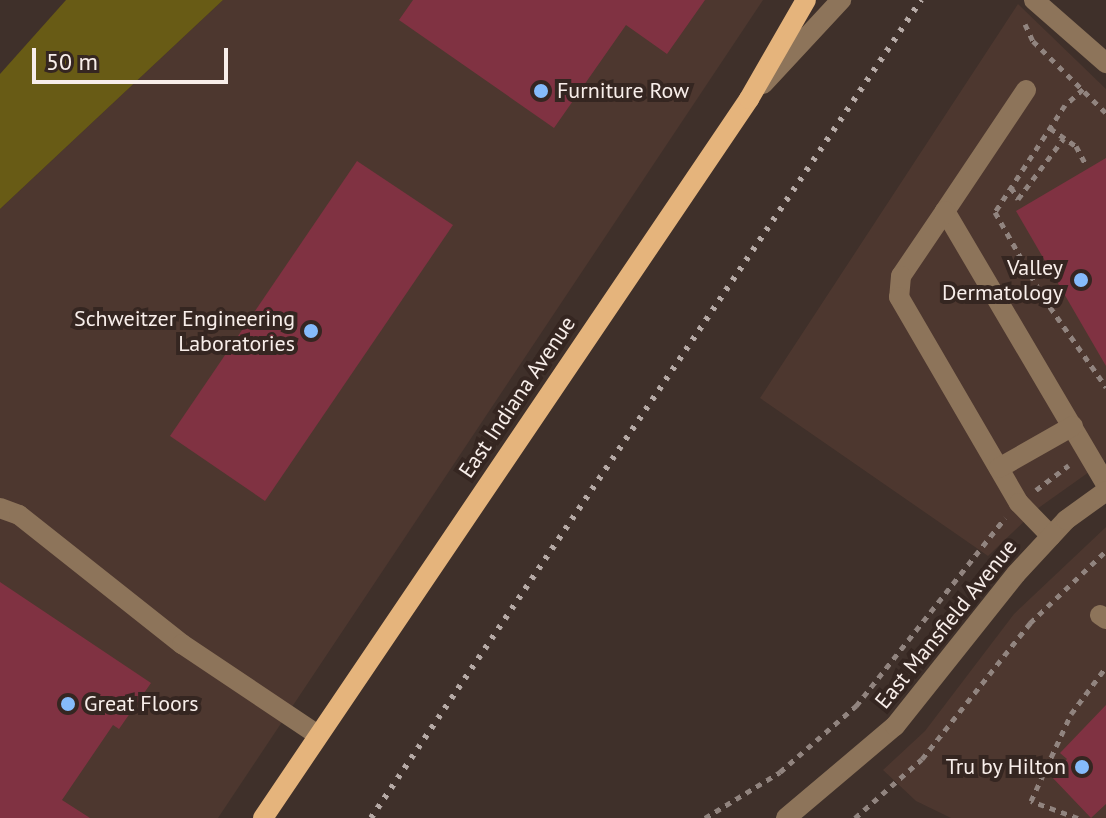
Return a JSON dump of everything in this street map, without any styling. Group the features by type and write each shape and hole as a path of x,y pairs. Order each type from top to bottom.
{"main road":[{"name":"East Indiana Avenue","path":"263,818 749,99 806,0"}],"street":[{"path":"749,99 841,0"},
{"path":"1026,5 1106,63"},
{"path":"1026,90 897,288 1019,503 1051,536"},
{"path":"945,211 1106,484"},
{"path":"999,468 1073,426"},
{"name":"East Mansfield Avenue","path":"786,818 895,726 1051,536 1106,491"},
{"path":"0,508 19,515 182,644 318,735"}],"path":[{"path":"1026,5 1033,41 1106,113"},
{"path":"1083,89 1050,128 995,212 1043,297 1106,387"},
{"path":"1050,128 1064,138 1086,165"},
{"path":"1011,187 1018,199 1064,138"},
{"path":"705,818 780,772 856,706 916,634 944,587 1019,503 1088,451"},
{"path":"855,818 922,759 1030,623 1106,551"},
{"path":"1078,818 1031,801 1071,714 1106,667"}],"shaded area":[{"path":"66,0 223,0 0,209 0,74"},
{"path":"223,0 763,0 218,818 0,818 0,209"},
{"path":"1018,4 1106,89 1106,460 1037,509 988,556 760,398"},
{"path":"1106,527 1106,818 951,818 916,801 883,770 925,731 1014,614"}],"building":[{"name":"Furniture Row","path":"413,0 705,0 667,54 626,25 554,128 399,20"},
{"name":"Valley Dermatology","path":"1106,158 1106,366 1016,211"},
{"name":"Schweitzer Engineering Laboratories","path":"357,161 453,225 265,501 170,436"},
{"name":"Great Floors","path":"0,582 151,683 119,729 113,725 62,800 90,818 0,818"},
{"name":"Tru by Hilton","path":"1106,705 1106,804 1091,818 1051,776 1067,759 1060,753"}],"railway":[{"path":"371,818 921,0"}],"place":[{"name":"Furniture Row","path":"541,91"},
{"name":"Valley Dermatology","path":"1081,280"},
{"name":"Schweitzer Engineering Laboratories","path":"311,331"},
{"name":"Great Floors","path":"68,704"},
{"name":"Tru by Hilton","path":"1082,767"}]}
